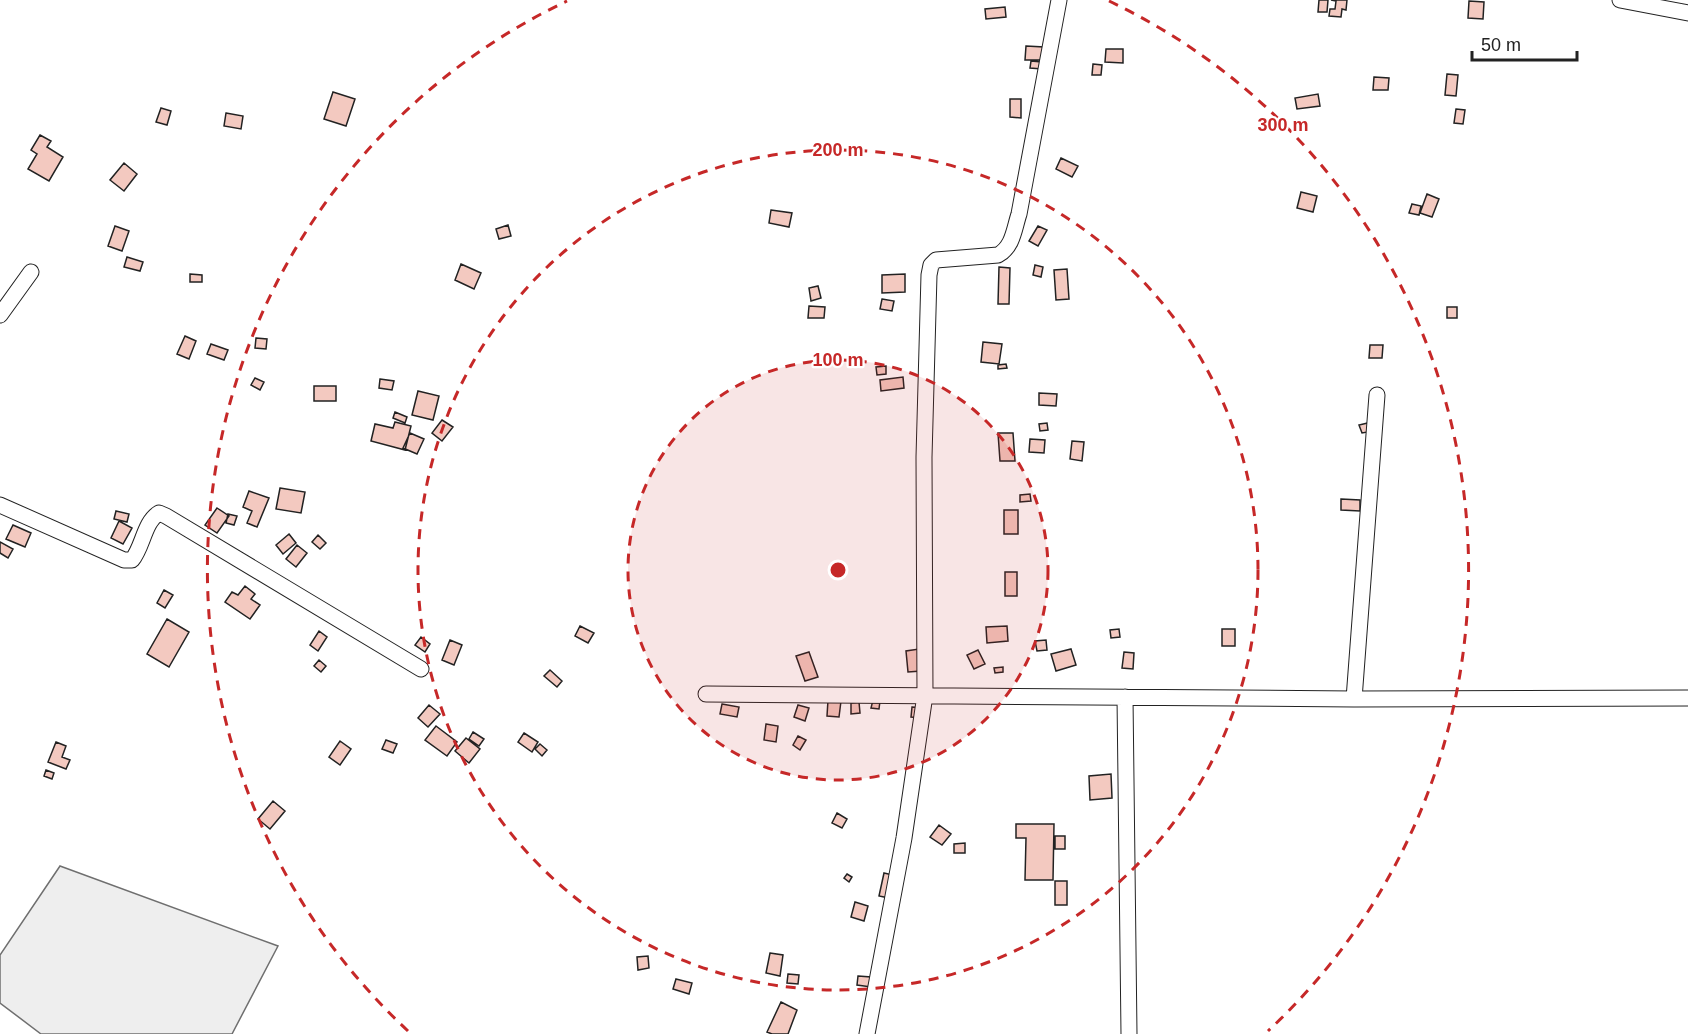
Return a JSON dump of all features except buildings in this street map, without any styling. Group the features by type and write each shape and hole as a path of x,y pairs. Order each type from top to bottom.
{"street":[{"path":"867,1034 904,838 925,695 924,457 928,275 931,265 936,260 998,255 1005,251 1011,242 1019,214 1059,0"},
{"path":"1620,0 1688,13"},
{"path":"0,315 31,272"},
{"path":"1354,699 1377,395"},
{"path":"0,505 124,560 132,560 138,554 153,517 159,513 421,669"},
{"path":"706,694 1354,699 1688,698"},
{"path":"1125,697 1129,1034"}],"shaded area":[{"path":"60,866 278,946 232,1034 41,1034 0,1003 0,955"}]}
